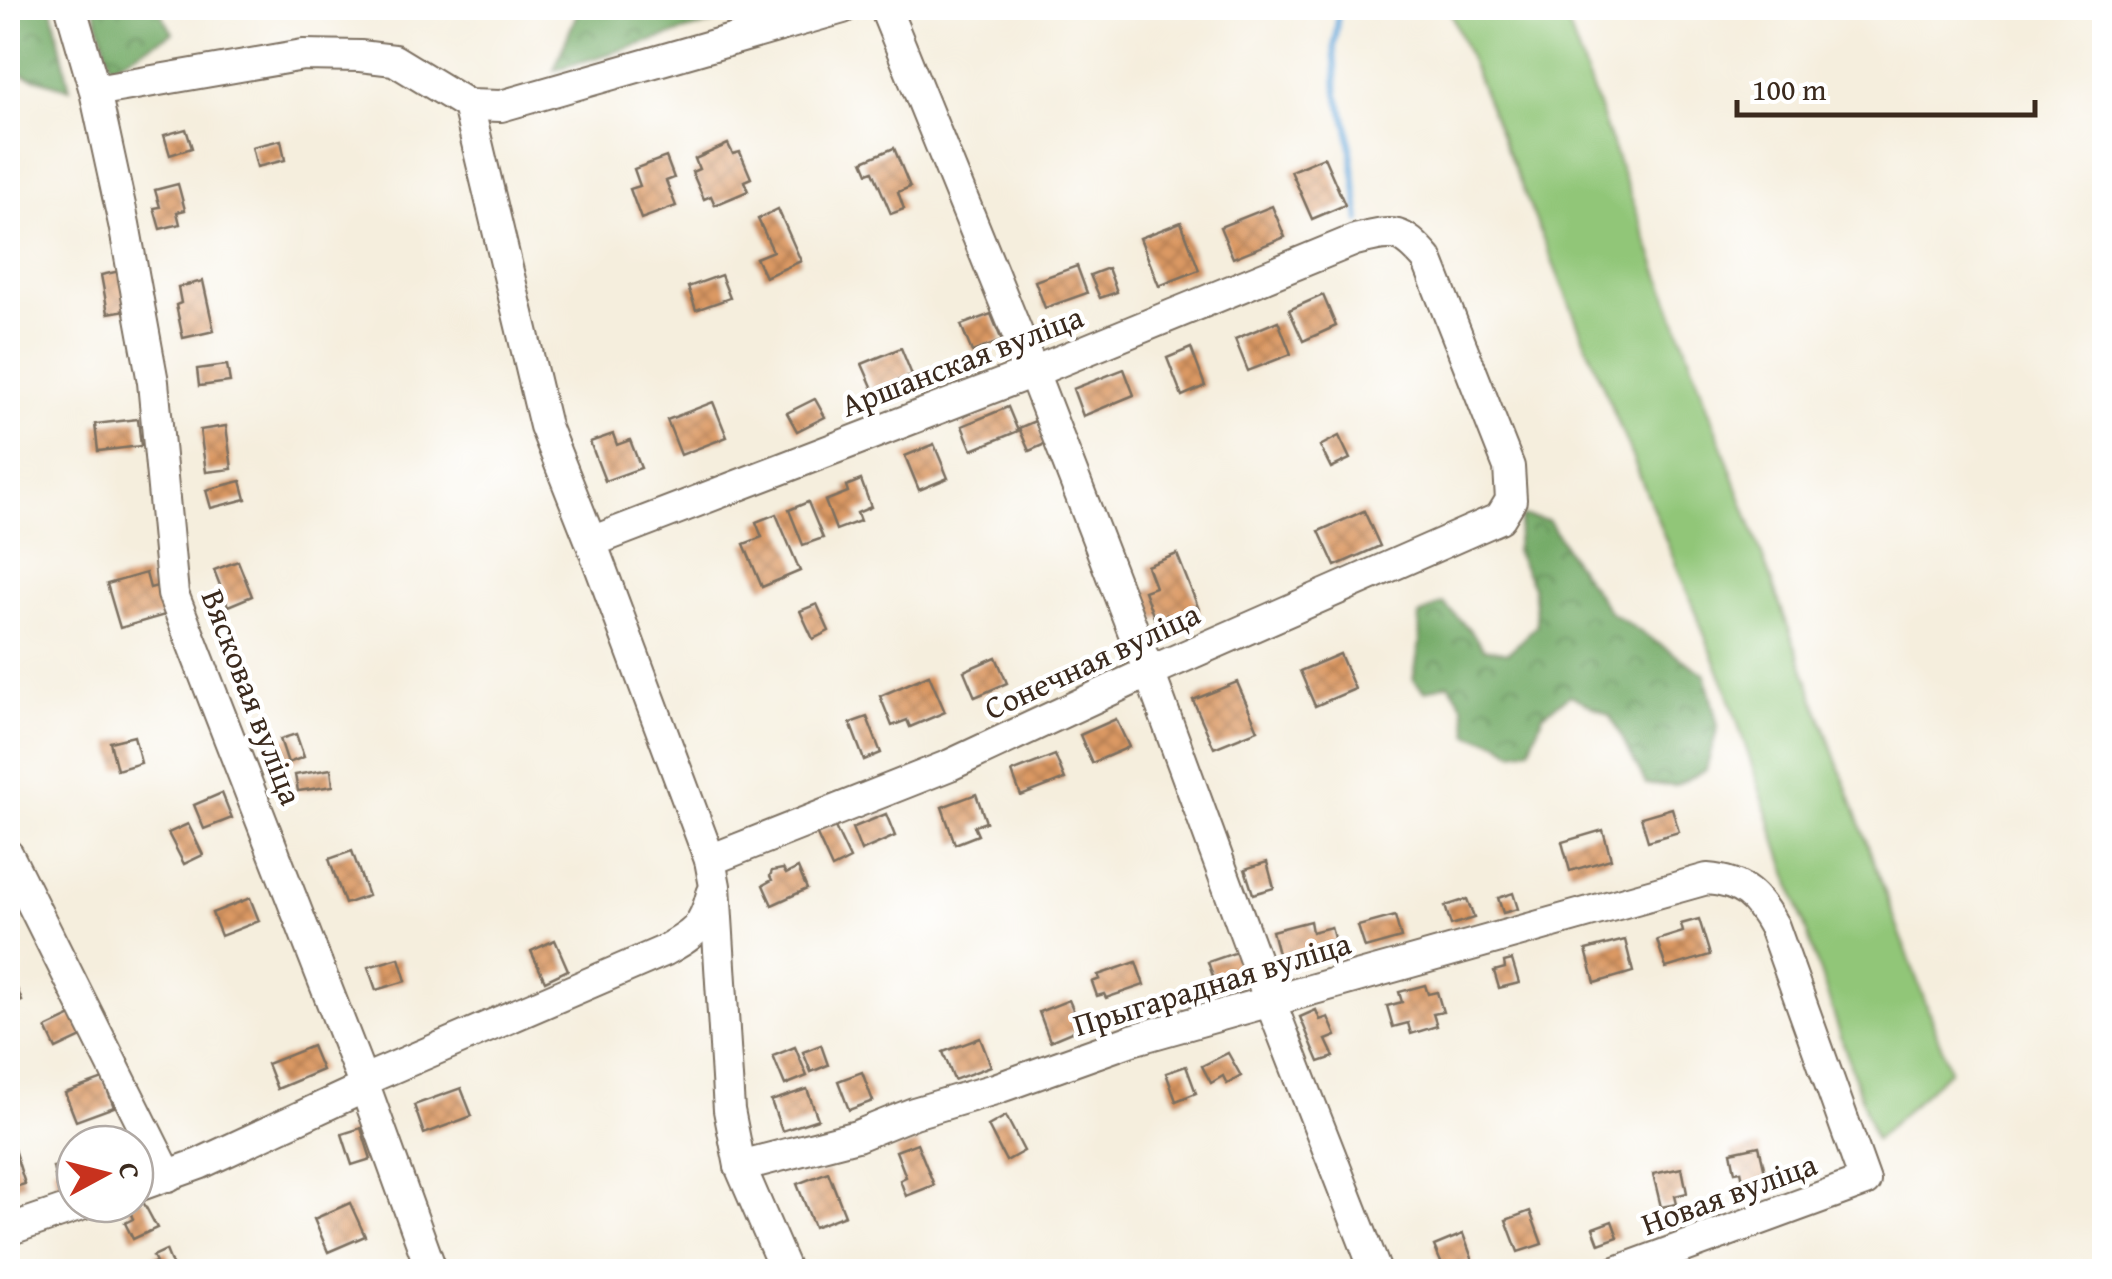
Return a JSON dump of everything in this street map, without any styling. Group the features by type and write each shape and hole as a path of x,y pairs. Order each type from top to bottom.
{"street":[{"name":"Вясковая вуліца","path":"72,8 95,91 153,382 173,594 364,1084 432,1272"},
{"path":"95,91 303,55 360,56 394,60 468,105 501,106 844,8"},
{"path":"884,8 1034,372 1376,1272"},
{"path":"468,105 545,426 713,873 729,1110 740,1166 786,1272"},
{"name":"Аршанская вуліца","path":"591,542 1034,372 1356,240 1386,233 1409,238 1427,259 1509,467 1510,500 1500,518"},
{"name":"Сонечная вуліца","path":"713,873 1149,672 1500,518"},
{"path":"8,855 168,1176"},
{"path":"155,1180 199,1164 364,1084 664,951 688,937 705,919 713,873"},
{"name":"Прыгарадная вуліца","path":"740,1166 857,1136 1132,1040 1707,879 1728,881 1748,892 1764,908 1774,927 1865,1181"},
{"path":"664,951 720,976"},
{"name":"Новая вуліца","path":"1616,1272 1865,1181"},
{"path":"8,1230 55,1214"}],"green space":[{"path":"8,8 52,8 70,89 8,70"},
{"path":"94,8 158,8 173,33 111,66"},
{"path":"579,8 750,8 744,14 554,70"},
{"path":"1449,8 1562,8 1950,1070 1875,1140 1727,690"},
{"path":"1522,516 1549,521 1610,612 1705,674 1718,726 1706,770 1675,786 1646,784 1610,715 1570,695 1543,714 1530,749 1513,752 1499,742 1469,735 1463,705 1449,683 1425,691 1413,680 1420,642 1419,616 1443,603 1483,648 1508,653 1537,625 1533,587 1515,551"}],"building":[{"path":"186,129 192,148 170,155 164,135"},
{"path":"281,140 285,160 257,167 252,147"},
{"path":"728,144 733,154 740,152 751,178 744,181 748,191 715,205 711,196 704,199 692,172 699,169 695,159"},
{"path":"894,148 910,187 898,192 904,209 891,214 873,171 868,173 863,161"},
{"path":"666,157 674,178 666,181 676,206 641,219 630,189 640,186 634,169"},
{"path":"1324,157 1345,205 1312,219 1291,171"},
{"path":"178,184 185,210 177,212 180,224 160,229 154,208 160,207 155,190"},
{"path":"1272,206 1285,237 1233,258 1220,227"},
{"path":"778,209 801,261 765,277 756,258 773,251 758,219"},
{"path":"1181,222 1199,270 1159,286 1140,238"},
{"path":"1077,266 1087,293 1045,308 1035,281"},
{"path":"1108,268 1117,292 1100,298 1090,275"},
{"path":"125,270 132,309 108,313 101,275"},
{"path":"721,275 730,298 696,310 688,287"},
{"path":"203,281 214,331 183,338 176,305 181,303 178,287"},
{"path":"1323,295 1336,326 1303,341 1289,310"},
{"path":"991,314 1002,341 972,352 961,325"},
{"path":"1278,321 1291,354 1248,371 1235,339"},
{"path":"901,348 912,375 874,391 862,364"},
{"path":"1191,348 1205,386 1182,396 1167,358"},
{"path":"227,365 230,382 199,386 197,369"},
{"path":"1124,369 1134,395 1083,416 1073,389"},
{"path":"815,399 825,417 797,431 787,413"},
{"path":"713,402 727,437 681,455 667,420"},
{"path":"1008,407 1018,431 972,450 962,426"},
{"path":"138,419 141,446 98,451 95,424"},
{"path":"1035,421 1045,444 1029,451 1019,428"},
{"path":"226,426 232,469 206,472 200,430"},
{"path":"613,434 617,445 630,440 641,468 605,481 590,442"},
{"path":"1339,436 1350,459 1331,468 1320,446"},
{"path":"934,444 948,478 919,490 905,456"},
{"path":"861,480 871,507 857,513 860,521 836,530 825,501 848,492 846,486"},
{"path":"241,481 246,499 211,508 206,490"},
{"path":"808,502 823,538 803,545 789,510"},
{"path":"1364,511 1380,546 1335,566 1319,531"},
{"path":"776,514 800,571 762,587 744,544 762,537 756,522"},
{"path":"1177,554 1200,612 1170,624 1166,615 1155,620 1144,591 1155,587 1147,566"},
{"path":"238,561 252,596 228,606 214,570"},
{"path":"146,573 150,588 157,586 165,615 120,628 107,584"},
{"path":"817,604 829,631 813,639 800,611"},
{"path":"1340,654 1355,689 1315,706 1300,671"},
{"path":"996,657 1007,683 975,697 964,671"},
{"path":"929,675 945,712 910,727 907,720 892,726 880,696"},
{"path":"1237,682 1258,730 1214,748 1193,700"},
{"path":"867,717 881,753 864,760 850,723"},
{"path":"1116,719 1129,747 1092,763 1080,735"},
{"path":"296,734 304,757 288,763 280,739"},
{"path":"134,736 141,763 117,770 110,742"},
{"path":"1055,755 1065,779 1021,796 1012,772"},
{"path":"331,769 333,786 298,791 295,775"},
{"path":"222,793 232,818 204,829 194,805"},
{"path":"976,794 986,822 974,826 978,835 955,844 942,807"},
{"path":"1672,808 1679,832 1648,841 1641,817"},
{"path":"886,814 895,836 861,851 852,828"},
{"path":"188,824 203,855 184,864 168,833"},
{"path":"834,825 850,859 832,868 816,833"},
{"path":"1603,830 1611,859 1570,871 1562,842"},
{"path":"352,851 368,896 345,904 329,859"},
{"path":"1267,862 1274,888 1253,894 1245,869"},
{"path":"798,868 807,889 772,905 763,885 772,880 772,871 783,869 786,874"},
{"path":"1513,893 1518,909 1503,913 1498,898"},
{"path":"250,898 259,921 221,936 212,913"},
{"path":"1467,899 1474,918 1451,925 1445,906"},
{"path":"1395,916 1401,938 1365,948 1358,926"},
{"path":"1699,919 1710,955 1666,968 1657,940 1683,932 1681,924"},
{"path":"1310,921 1312,932 1331,927 1336,946 1280,961 1272,931"},
{"path":"555,940 568,970 545,981 531,951"},
{"path":"1625,940 1633,972 1595,983 1586,950"},
{"path":"1237,952 1246,978 1217,988 1208,962"},
{"path":"399,958 406,981 376,990 368,967"},
{"path":"1512,960 1519,983 1499,988 1494,971 1505,968 1504,962"},
{"path":"1136,962 1144,985 1106,998 1104,994 1097,996 1092,982 1100,979 1098,975"},
{"path":"12,976 22,1001 14,1004 17,1012 8,1016 8,978"},
{"path":"1425,985 1428,994 1437,992 1443,1012 1433,1014 1437,1026 1411,1034 1408,1023 1393,1027 1387,1006 1402,1002 1399,992"},
{"path":"1069,1000 1081,1028 1050,1041 1039,1012"},
{"path":"1316,1010 1320,1020 1328,1017 1336,1036 1326,1040 1334,1057 1319,1062 1300,1017"},
{"path":"76,1014 86,1035 56,1049 46,1028"},
{"path":"980,1038 991,1066 954,1080 943,1052"},
{"path":"821,1045 828,1065 811,1072 803,1052"},
{"path":"312,1046 322,1070 277,1089 267,1064"},
{"path":"795,1047 807,1076 785,1085 773,1056"},
{"path":"1228,1053 1241,1076 1227,1084 1223,1076 1211,1083 1202,1066"},
{"path":"1186,1066 1196,1093 1176,1101 1166,1073"},
{"path":"862,1072 873,1101 849,1110 838,1081"},
{"path":"103,1079 114,1107 76,1121 65,1093"},
{"path":"461,1088 472,1116 424,1134 414,1105"},
{"path":"807,1089 818,1119 782,1131 771,1101"},
{"path":"1006,1116 1024,1151 1006,1161 988,1126"},
{"path":"361,1128 371,1159 352,1165 342,1134"},
{"path":"917,1143 934,1185 906,1196 900,1180 906,1177 896,1151"},
{"path":"13,1146 25,1184 8,1189 8,1148"},
{"path":"1759,1146 1768,1185 1745,1190 1741,1171 1735,1172 1731,1152"},
{"path":"1682,1168 1687,1193 1675,1196 1677,1204 1661,1207 1653,1174"},
{"path":"828,1172 845,1215 814,1227 797,1184"},
{"path":"350,1203 365,1236 328,1252 314,1219"},
{"path":"1530,1211 1542,1244 1518,1252 1506,1220"},
{"path":"1612,1221 1618,1237 1599,1244 1593,1228"},
{"path":"126,1224 155,1224 157,1228 133,1239"},
{"path":"1463,1234 1473,1261 1445,1272 1434,1246"},
{"path":"166,1250 175,1272 133,1272 156,1262 153,1256"}],"waterway":[{"path":"1339,8 1334,47 1337,94 1348,127 1360,221"}]}
